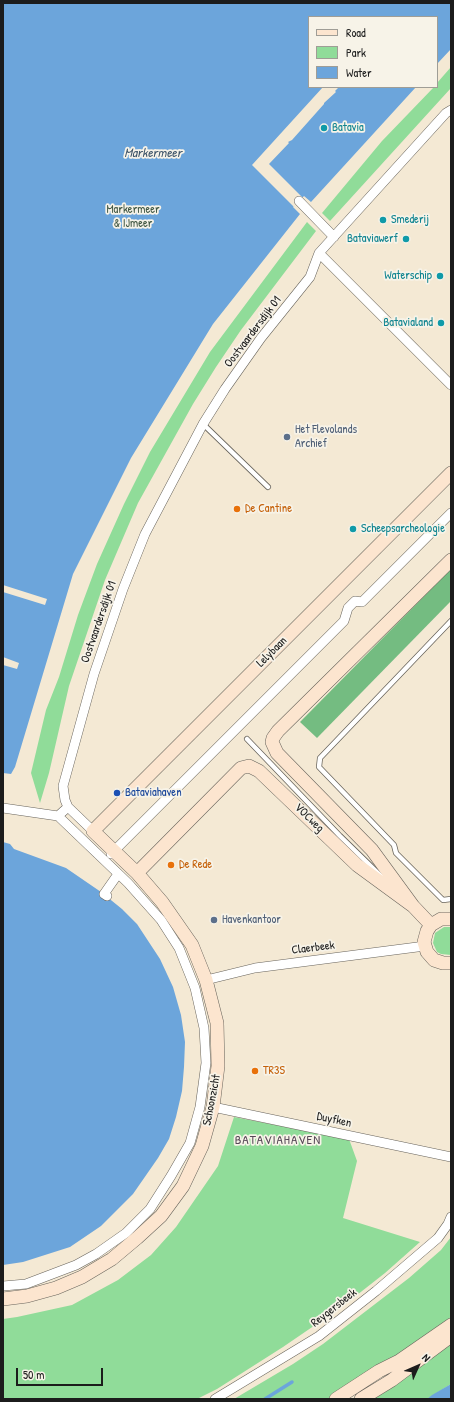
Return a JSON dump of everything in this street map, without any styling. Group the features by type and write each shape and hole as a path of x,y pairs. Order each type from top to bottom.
{"street":[{"name":"Oostvaardersdijk 01","path":"68,807 65,800 63,786 93,679 111,622 145,534 203,424 225,389 261,338 310,277 319,253 446,113 451,110"},
{"path":"299,201 334,237"},
{"path":"319,253 451,385"},
{"name":"Lelybaan","path":"93,831 451,473"},
{"path":"105,861 344,621 348,608 351,604 355,601 362,602 451,513"},
{"name":"VOCweg","path":"372,866 372,850 277,753 272,742 273,738 278,731 451,560"},
{"name":"VOCweg","path":"137,873 241,768 249,766 259,771 357,865 372,866 431,925"},
{"path":"58,816 68,807 93,831"},
{"path":"3,808 58,816 128,883 161,920 179,948 195,988 204,1028 206,1056 200,1107 190,1142 150,1209 126,1233 96,1254 76,1265 26,1284 3,1286"},
{"name":"Schoonzicht","path":"3,1299 27,1296 56,1288 82,1277 112,1258 137,1238 161,1216 183,1186 202,1146 213,1107 218,1066 217,1023 206,980 192,945 162,902 137,873 93,831"},
{"path":"104,894 118,874"},
{"path":"451,919 441,919 431,925 425,934 425,946 427,952 434,960 443,964 451,963"},
{"name":"Claerbeek","path":"206,980 255,968 425,946"},
{"name":"Duyfken","path":"213,1107 451,1157"},
{"name":"Reygersbeek","path":"215,1399 319,1336 376,1291 438,1238 451,1217"},
{"path":"336,1399 379,1371 399,1361 451,1325"},
{"path":"361,1399 392,1380 451,1336"}],"lane":[{"path":"203,424 268,487"},
{"path":"451,621 320,758 319,767 394,844 396,853 443,900 451,899"},
{"path":"247,739 340,836 372,866"}],"green space":[{"path":"451,67 451,88 330,221 322,213 382,141 433,88 438,88 438,82"},
{"path":"307,222 316,231 241,330 216,367 193,404 138,503 105,580 69,686 49,773 40,803 31,773 46,710 59,677 78,615 97,564 124,504 150,452 210,352"},
{"path":"451,569 451,601 317,738 300,722"},
{"path":"444,927 451,927 451,955 437,952 433,943 435,933"},
{"path":"234,1117 349,1139 357,1161 343,1218 420,1242 385,1273 343,1306 283,1347 217,1389 197,1399 3,1399 3,1319 72,1305 118,1280 151,1255 176,1227 218,1166"},
{"path":"451,1237 451,1321 327,1399 234,1399 293,1364 323,1344 409,1278 441,1250"},
{"path":"451,1340 451,1384 427,1399 369,1399"}],"water":[{"name":"Markermeer","path":"3,3 451,3 451,49 438,63 438,16 308,16 308,88 415,88 311,202 304,196 293,207 300,214 213,324 131,458 73,574 15,767 11,774 3,773"},
{"path":"3,842 10,844 14,849 66,868 101,892 122,909 137,924 160,959 173,987 181,1015 185,1042 182,1091 169,1139 158,1158 133,1194 101,1226 70,1247 23,1262 3,1265"},
{"path":"451,1384 451,1399 427,1399 432,1395"}],"pier":[{"path":"322,88 338,88 335,91 336,92 324,103 269,164 303,198 294,207 252,165"},
{"path":"3,585 47,599 45,605 3,592"},
{"path":"3,657 19,663 17,669 3,665"}],"waterway":[{"path":"265,1399 292,1382"}],"place":[{"name":"Batavia","path":"324,128"},
{"name":"Smederij","path":"383,220"},
{"name":"Bataviawerf","path":"406,239"},
{"name":"Waterschip","path":"440,276"},
{"name":"Batavialand","path":"441,323"},
{"name":"Het Flevolands Archief","path":"287,437"},
{"name":"De Cantine","path":"237,509"},
{"name":"Scheepsarcheologie","path":"353,529"},
{"name":"Bataviahaven","path":"117,793"},
{"name":"De Rede","path":"171,865"},
{"name":"Havenkantoor","path":"214,920"},
{"name":"TR3S","path":"255,1071"}],"district":[{"name":"BATAVIAHAVEN","path":"278,1141"}],"park label":[{"name":"Markermeer & IJmeer","path":"133,217"}]}
